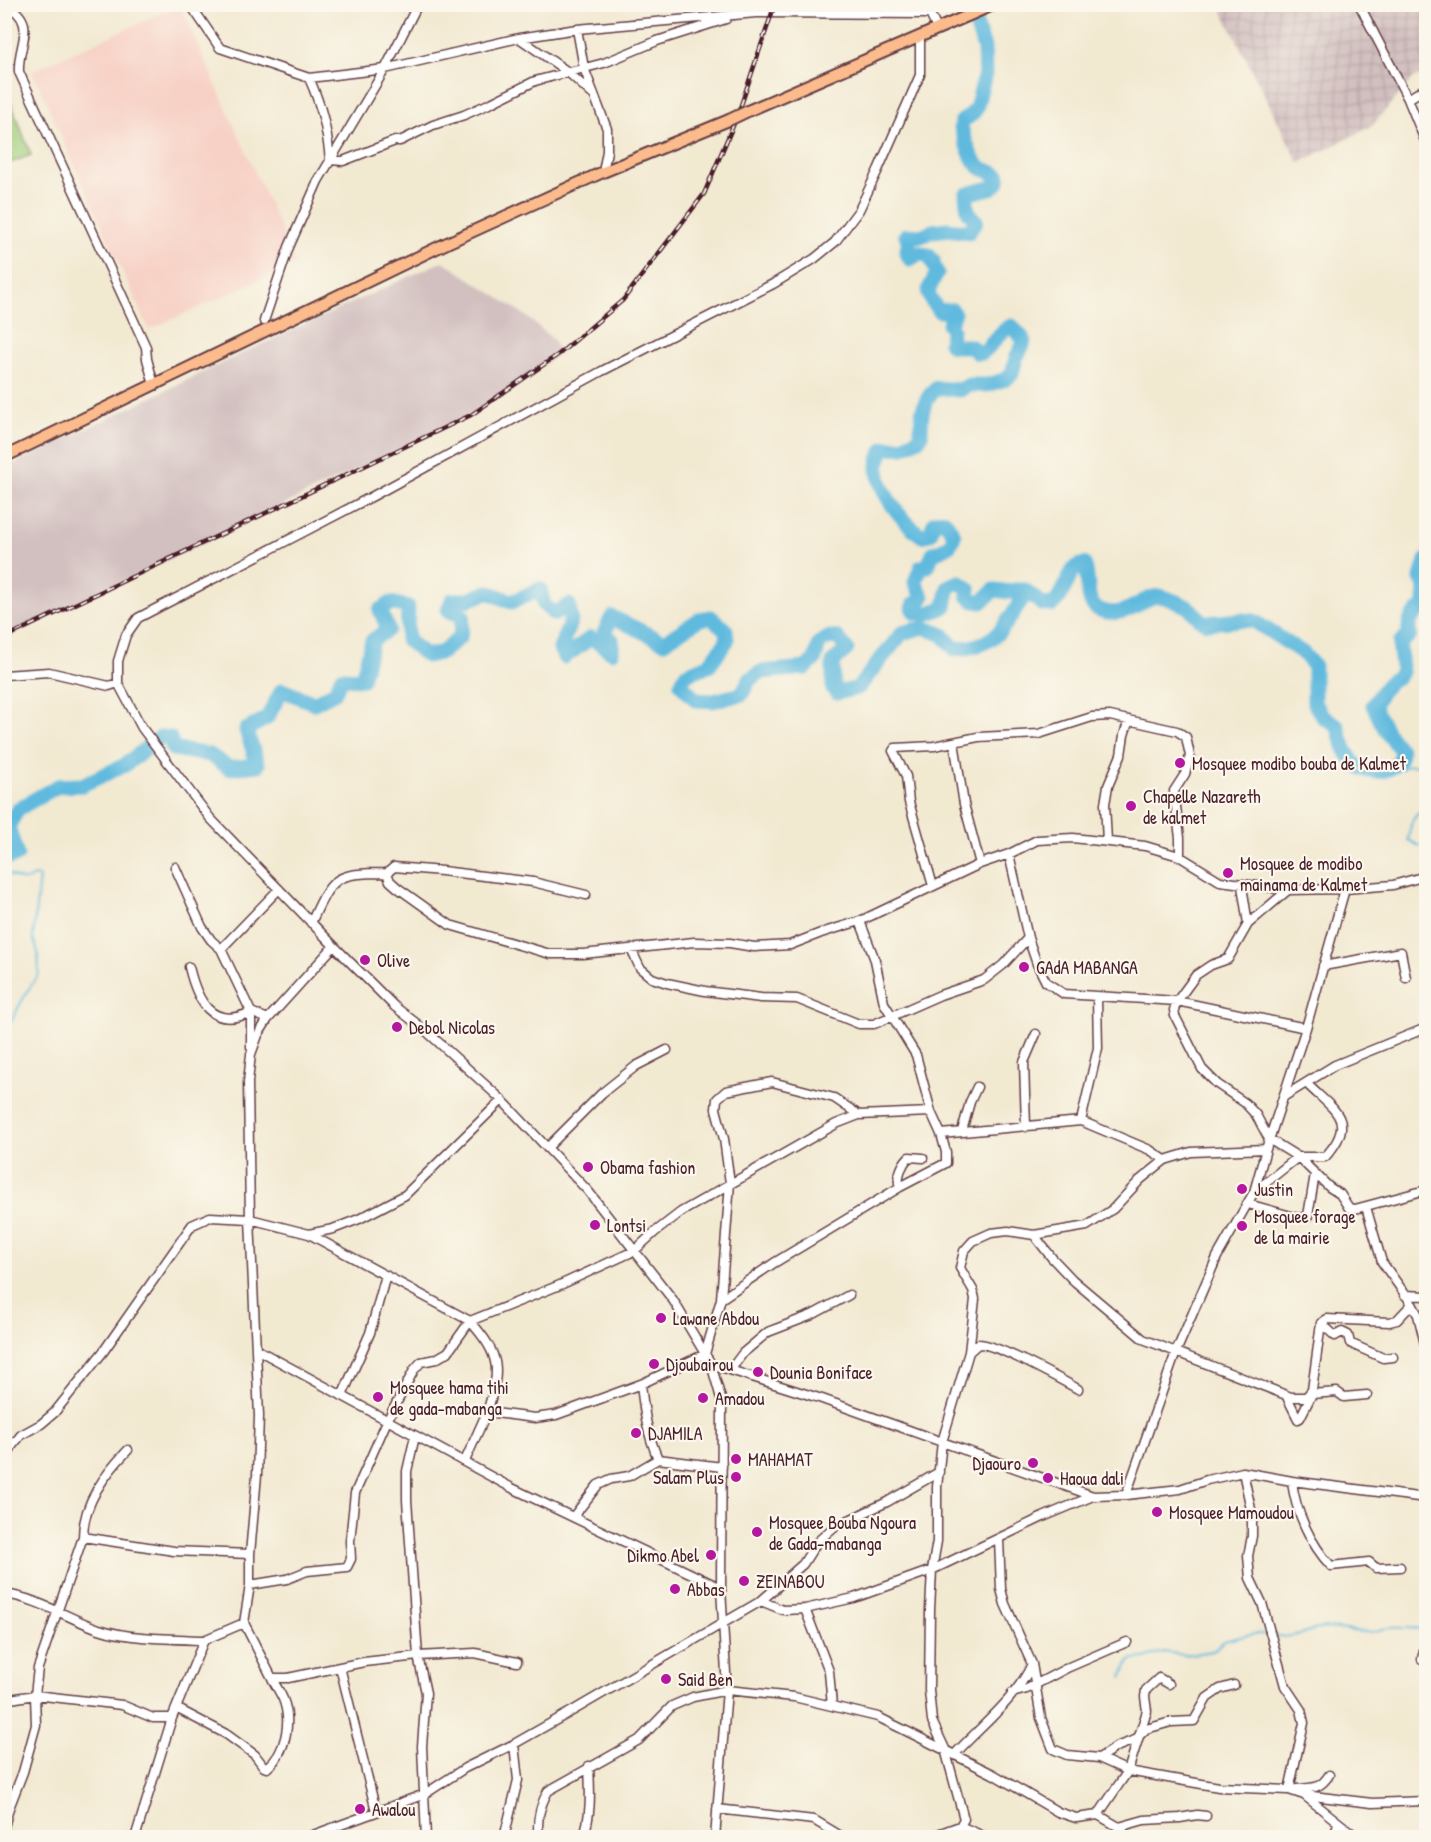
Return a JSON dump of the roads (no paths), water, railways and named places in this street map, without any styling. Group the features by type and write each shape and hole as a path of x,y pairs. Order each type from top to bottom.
{"main road":[{"path":"4,457 447,243 603,172 920,38 994,4"}],"street":[{"path":"5,4 20,14 25,24 19,72 146,347 154,385"},
{"path":"190,4 220,48 309,78 385,69 519,38 577,29 756,13 930,14 941,27"},
{"path":"264,321 290,247 318,181 385,69 418,4"},
{"path":"1359,4 1408,99 1426,143"},
{"path":"330,160 343,161 400,141 433,125 464,115 535,81 604,63 657,41 737,15"},
{"path":"577,29 584,68 607,129 607,151 603,172"},
{"path":"519,38 568,72 594,96"},
{"path":"715,1838 727,1690 721,1588 722,1401 711,1364 673,1300 588,1191 502,1100 425,1030 394,1006 210,818 142,728 118,683 118,661 126,635 138,618 373,496 602,371 773,284 814,259 835,242 859,210 920,75 920,38"},
{"path":"309,78 321,105 327,130 330,160"},
{"path":"1408,99 1425,89"},
{"path":"4,675 49,672 109,686 118,683"},
{"path":"933,886 909,802 906,776 893,751 895,748 954,742 978,737 1039,734 1092,717 1110,716 1129,720 1177,731 1186,737 1190,756 1185,774 1174,791 1180,856"},
{"path":"1107,841 1105,804 1108,786 1121,755 1129,720"},
{"path":"954,742 964,804 980,864"},
{"path":"387,873 390,881 398,888 450,925 550,954 583,954 694,942 730,943 754,947 790,945 860,921 980,864 1009,854 1037,840 1073,838 1145,846 1180,856 1220,881 1288,891 1393,885 1426,876"},
{"path":"1009,854 1028,938 1046,982 1064,994 1177,1001 1306,1028"},
{"path":"175,867 202,927 221,949 251,1012 248,1082 250,1220 259,1416 250,1585 244,1623 284,1700 287,1727 284,1746 267,1768 264,1767 255,1755 226,1734 176,1708"},
{"path":"311,923 324,893 334,881 354,873 387,873 394,867 533,882 586,895"},
{"path":"1242,886 1248,924"},
{"path":"221,949 279,889"},
{"path":"1126,1496 1176,1352 1217,1257 1254,1191 1306,1028 1345,889"},
{"path":"1288,891 1248,924 1228,959 1211,965 1196,975 1177,1001 1175,1016 1202,1070 1217,1084 1245,1103 1256,1115 1269,1139 1298,1157 1340,1194 1349,1208 1366,1207 1426,1190"},
{"path":"721,1299 774,1263 900,1187 946,1163 946,1152 941,1134 931,1112 916,1055 884,1003 875,960 860,921"},
{"path":"631,949 640,968 652,978 667,983 705,991 761,998 797,999 859,1024 874,1024 940,995 984,980 1003,965 1028,938"},
{"path":"251,1053 268,1019 334,946"},
{"path":"1323,966 1401,952 1406,978"},
{"path":"189,968 197,997 219,1018 251,1012 268,1019"},
{"path":"1082,1121 1098,1048 1097,997"},
{"path":"1283,1097 1335,1065 1426,1028"},
{"path":"1026,1127 1024,1062 1036,1034"},
{"path":"548,1148 602,1094 636,1066 667,1050"},
{"path":"488,1412 536,1418 556,1415 641,1384 705,1354 721,1299 730,1183 724,1139 716,1109 717,1099 726,1091 772,1082 834,1098 859,1115"},
{"path":"1254,1191 1298,1157 1325,1157 1339,1140 1343,1130 1340,1117 1306,1083"},
{"path":"962,1131 977,1086"},
{"path":"309,1234 333,1229 359,1219 405,1195 502,1100"},
{"path":"250,1585 287,1579 308,1571 346,1567 351,1559 350,1541 355,1493 387,1421 414,1370 421,1362 436,1359 448,1352 471,1321 560,1285 634,1251 654,1232 681,1212 836,1124 859,1115 931,1112"},
{"path":"941,1134 1082,1121 1150,1150 1165,1160"},
{"path":"927,1838 960,1826 964,1819 945,1749 932,1721 929,1690 932,1570 937,1541 942,1442 969,1352 975,1299 973,1290 960,1268 964,1251 973,1240 991,1233 1008,1231 1034,1235 1086,1226 1113,1209 1140,1180 1165,1160 1191,1152 1266,1149"},
{"path":"900,1187 898,1179 906,1160 909,1157 923,1158"},
{"path":"1248,1204 1298,1218 1308,1216 1315,1173"},
{"path":"1366,1207 1382,1262 1413,1306 1426,1348"},
{"path":"4,1462 21,1435 54,1413 103,1352 192,1226 210,1216 250,1220 309,1234 471,1321 487,1341 496,1360 496,1383 488,1412 465,1461"},
{"path":"1034,1235 1073,1280 1143,1339 1286,1395 1306,1397 1312,1390 1321,1323"},
{"path":"342,1396 370,1333 386,1275"},
{"path":"731,1369 743,1353 768,1332 812,1315 849,1295"},
{"path":"1406,1295 1424,1296"},
{"path":"1321,1323 1328,1319 1389,1322 1397,1320 1424,1296"},
{"path":"1321,1323 1335,1336 1342,1332 1348,1335 1350,1343 1354,1345 1383,1358 1393,1357"},
{"path":"969,1352 978,1344 992,1346 1078,1389"},
{"path":"256,1349 512,1488 721,1588"},
{"path":"711,1364 822,1399 1093,1496 1126,1496 1180,1489 1243,1472 1292,1481 1426,1498"},
{"path":"641,1384 648,1436 658,1459"},
{"path":"1286,1395 1298,1419 1312,1394 1337,1392 1344,1396 1368,1395"},
{"path":"415,1436 406,1471 418,1656 426,1693 422,1746 426,1838"},
{"path":"4,1827 7,1808 23,1772 36,1725 35,1695 38,1668 83,1537 83,1525 97,1489 112,1467 128,1450"},
{"path":"573,1517 598,1485 611,1479 629,1476 658,1459 722,1467"},
{"path":"305,1838 425,1794 465,1768 514,1744 761,1601 804,1564 824,1534 939,1472"},
{"path":"1243,1472 1252,1514 1252,1536 1248,1556 1250,1578 1262,1604 1286,1686 1301,1710 1304,1723 1289,1790"},
{"path":"1292,1481 1293,1497 1308,1531 1321,1555 1331,1566 1369,1562 1376,1568 1400,1568"},
{"path":"761,1601 783,1610 805,1609 854,1598 932,1570 1043,1517 1093,1496"},
{"path":"83,1537 174,1551 250,1554"},
{"path":"999,1539 1001,1589 1005,1604 1032,1664 1041,1718 1053,1749 1067,1755 1099,1758 1128,1771 1220,1787 1289,1790 1316,1788 1323,1785 1329,1775"},
{"path":"4,1594 35,1601 101,1630 156,1638 204,1640 244,1623"},
{"path":"805,1609 829,1671 831,1706"},
{"path":"135,1838 172,1718 204,1640"},
{"path":"1012,1693 1036,1685 1068,1667 1127,1642"},
{"path":"1426,1642 1422,1659 1426,1658"},
{"path":"272,1678 288,1678 340,1666 418,1656 476,1653 517,1662"},
{"path":"955,1754 1026,1677 1032,1664"},
{"path":"340,1666 376,1811"},
{"path":"1098,1815 1128,1771 1147,1711 1146,1690 1159,1678 1169,1684"},
{"path":"1099,1758 1116,1747 1135,1740 1142,1732 1162,1724 1194,1721 1207,1698 1214,1692 1234,1685"},
{"path":"539,1838 538,1819 541,1803 548,1791 639,1740 672,1706 693,1697 727,1690 794,1697 878,1717 955,1754 1058,1812 1076,1818 1098,1815 1119,1827 1127,1838"},
{"path":"4,1700 35,1695 122,1705 153,1718 172,1718"},
{"path":"504,1838 518,1780 514,1744"},
{"path":"583,1838 588,1825 591,1796 590,1766"},
{"path":"1289,1790 1304,1795 1372,1803 1426,1801"},
{"path":"1304,1795 1358,1838"},
{"path":"717,1809 814,1820 844,1838"},
{"path":"1119,1827 1144,1820 1206,1816"},
{"path":"1333,1838 1338,1824"},
{"path":"960,1826 988,1838"}],"waterway":[{"path":"969,4 984,48 985,74 976,109 962,121 961,127 968,149 977,165 999,176 998,181 992,187 966,195 968,211 976,221 969,232 948,229 933,231 921,236 906,235 909,243 906,252 910,259 920,253 928,255 933,260 937,273 929,289 929,296 939,311 952,310 954,314 949,325 952,330 950,343 953,346 970,346 978,353 982,353 1004,330 1012,326 1024,340 1012,374 1006,379 988,385 969,385 960,390 936,388 925,404 920,438 903,447 885,448 879,459 878,471 881,484 903,519 922,536 930,534 935,521 945,521 954,535 950,545 933,553 928,566 921,567 915,582 923,597 920,602 914,604 913,608 916,613 924,615 945,606 949,586 959,582 969,589 968,596 974,601 982,602 994,590 1010,592 1025,590 1042,604 1052,605 1060,597 1074,568 1084,564 1090,599 1094,607 1102,611 1121,612 1157,596 1186,606 1206,623 1254,621 1303,653 1314,666 1314,703 1323,717 1337,725 1344,747 1354,762 1364,769 1378,771 1386,770 1397,763 1401,750 1385,729 1373,705 1385,687 1401,672 1400,643 1410,635 1410,621 1425,605 1425,585 1421,578 1426,560"},
{"path":"4,859 17,855 8,827 18,809 58,786 82,785 125,765 161,737 170,738 173,749 210,755 229,768 258,765 246,730 267,718 282,690 314,703 335,692 341,678 362,679 372,641 388,629 380,610 391,603 408,607 407,640 427,656 443,652 460,637 463,616 448,611 452,600 468,600 488,592 512,602 540,589 544,605 554,614 569,605 571,620 560,649 564,657 591,638 612,652 612,640 604,633 612,617 664,642 700,619 711,617 726,630 727,641 709,665 686,674 681,684 696,700 713,701 742,694 749,680 761,672 806,668 815,659 819,643 830,637 838,638 847,649 833,662 833,689 837,693 858,688 902,633 924,627 943,635 955,649 982,644 991,639 1006,624 1027,592"},
{"path":"1394,766 1402,769 1408,765 1419,766 1422,771 1420,782 1426,792"},
{"path":"1426,809 1417,814 1412,821 1408,840 1426,847"},
{"path":"4,1033 39,972 38,952 33,938 39,877 34,876 23,880 6,874 5,860"},
{"path":"1274,1635 1286,1637 1324,1628 1365,1632 1384,1628 1426,1629"},
{"path":"1122,1677 1128,1663 1133,1659 1163,1652 1185,1655 1213,1651 1223,1641 1253,1634 1269,1634"}],"railway":[{"path":"4,638 471,415 559,354 623,300 704,194 738,114 775,4"}],"place":[{"name":"Mosquee modibo bouba de Kalmet","path":"1180,763"},
{"name":"Chapelle Nazareth de kalmet","path":"1131,806"},
{"name":"Mosquee de modibo mainama de Kalmet","path":"1228,873"},
{"name":"Olive","path":"365,960"},
{"name":"GAdA MABANGA","path":"1024,967"},
{"name":"Debol Nicolas","path":"397,1027"},
{"name":"Obama fashion","path":"588,1167"},
{"name":"Justin","path":"1242,1189"},
{"name":"Lontsi","path":"595,1225"},
{"name":"Mosquee forage de la mairie","path":"1242,1226"},
{"name":"Lawane Abdou","path":"661,1318"},
{"name":"Djoubairou","path":"654,1364"},
{"name":"Dounia Boniface","path":"758,1372"},
{"name":"Mosquee hama tihi de gada-mabanga","path":"378,1397"},
{"name":"Amadou","path":"703,1398"},
{"name":"DJAMILA","path":"636,1433"},
{"name":"MAHAMAT","path":"736,1459"},
{"name":"Djaouro","path":"1033,1463"},
{"name":"Salam Plus","path":"736,1477"},
{"name":"Haoua dali","path":"1048,1478"},
{"name":"Mosquee Mamoudou","path":"1157,1512"},
{"name":"Mosquee Bouba Ngoura de Gada-mabanga","path":"757,1532"},
{"name":"Dikmo Abel","path":"711,1555"},
{"name":"ZEINABOU","path":"744,1581"},
{"name":"Abbas","path":"675,1589"},
{"name":"Said Ben","path":"666,1679"},
{"name":"Awalou","path":"360,1809"}]}
